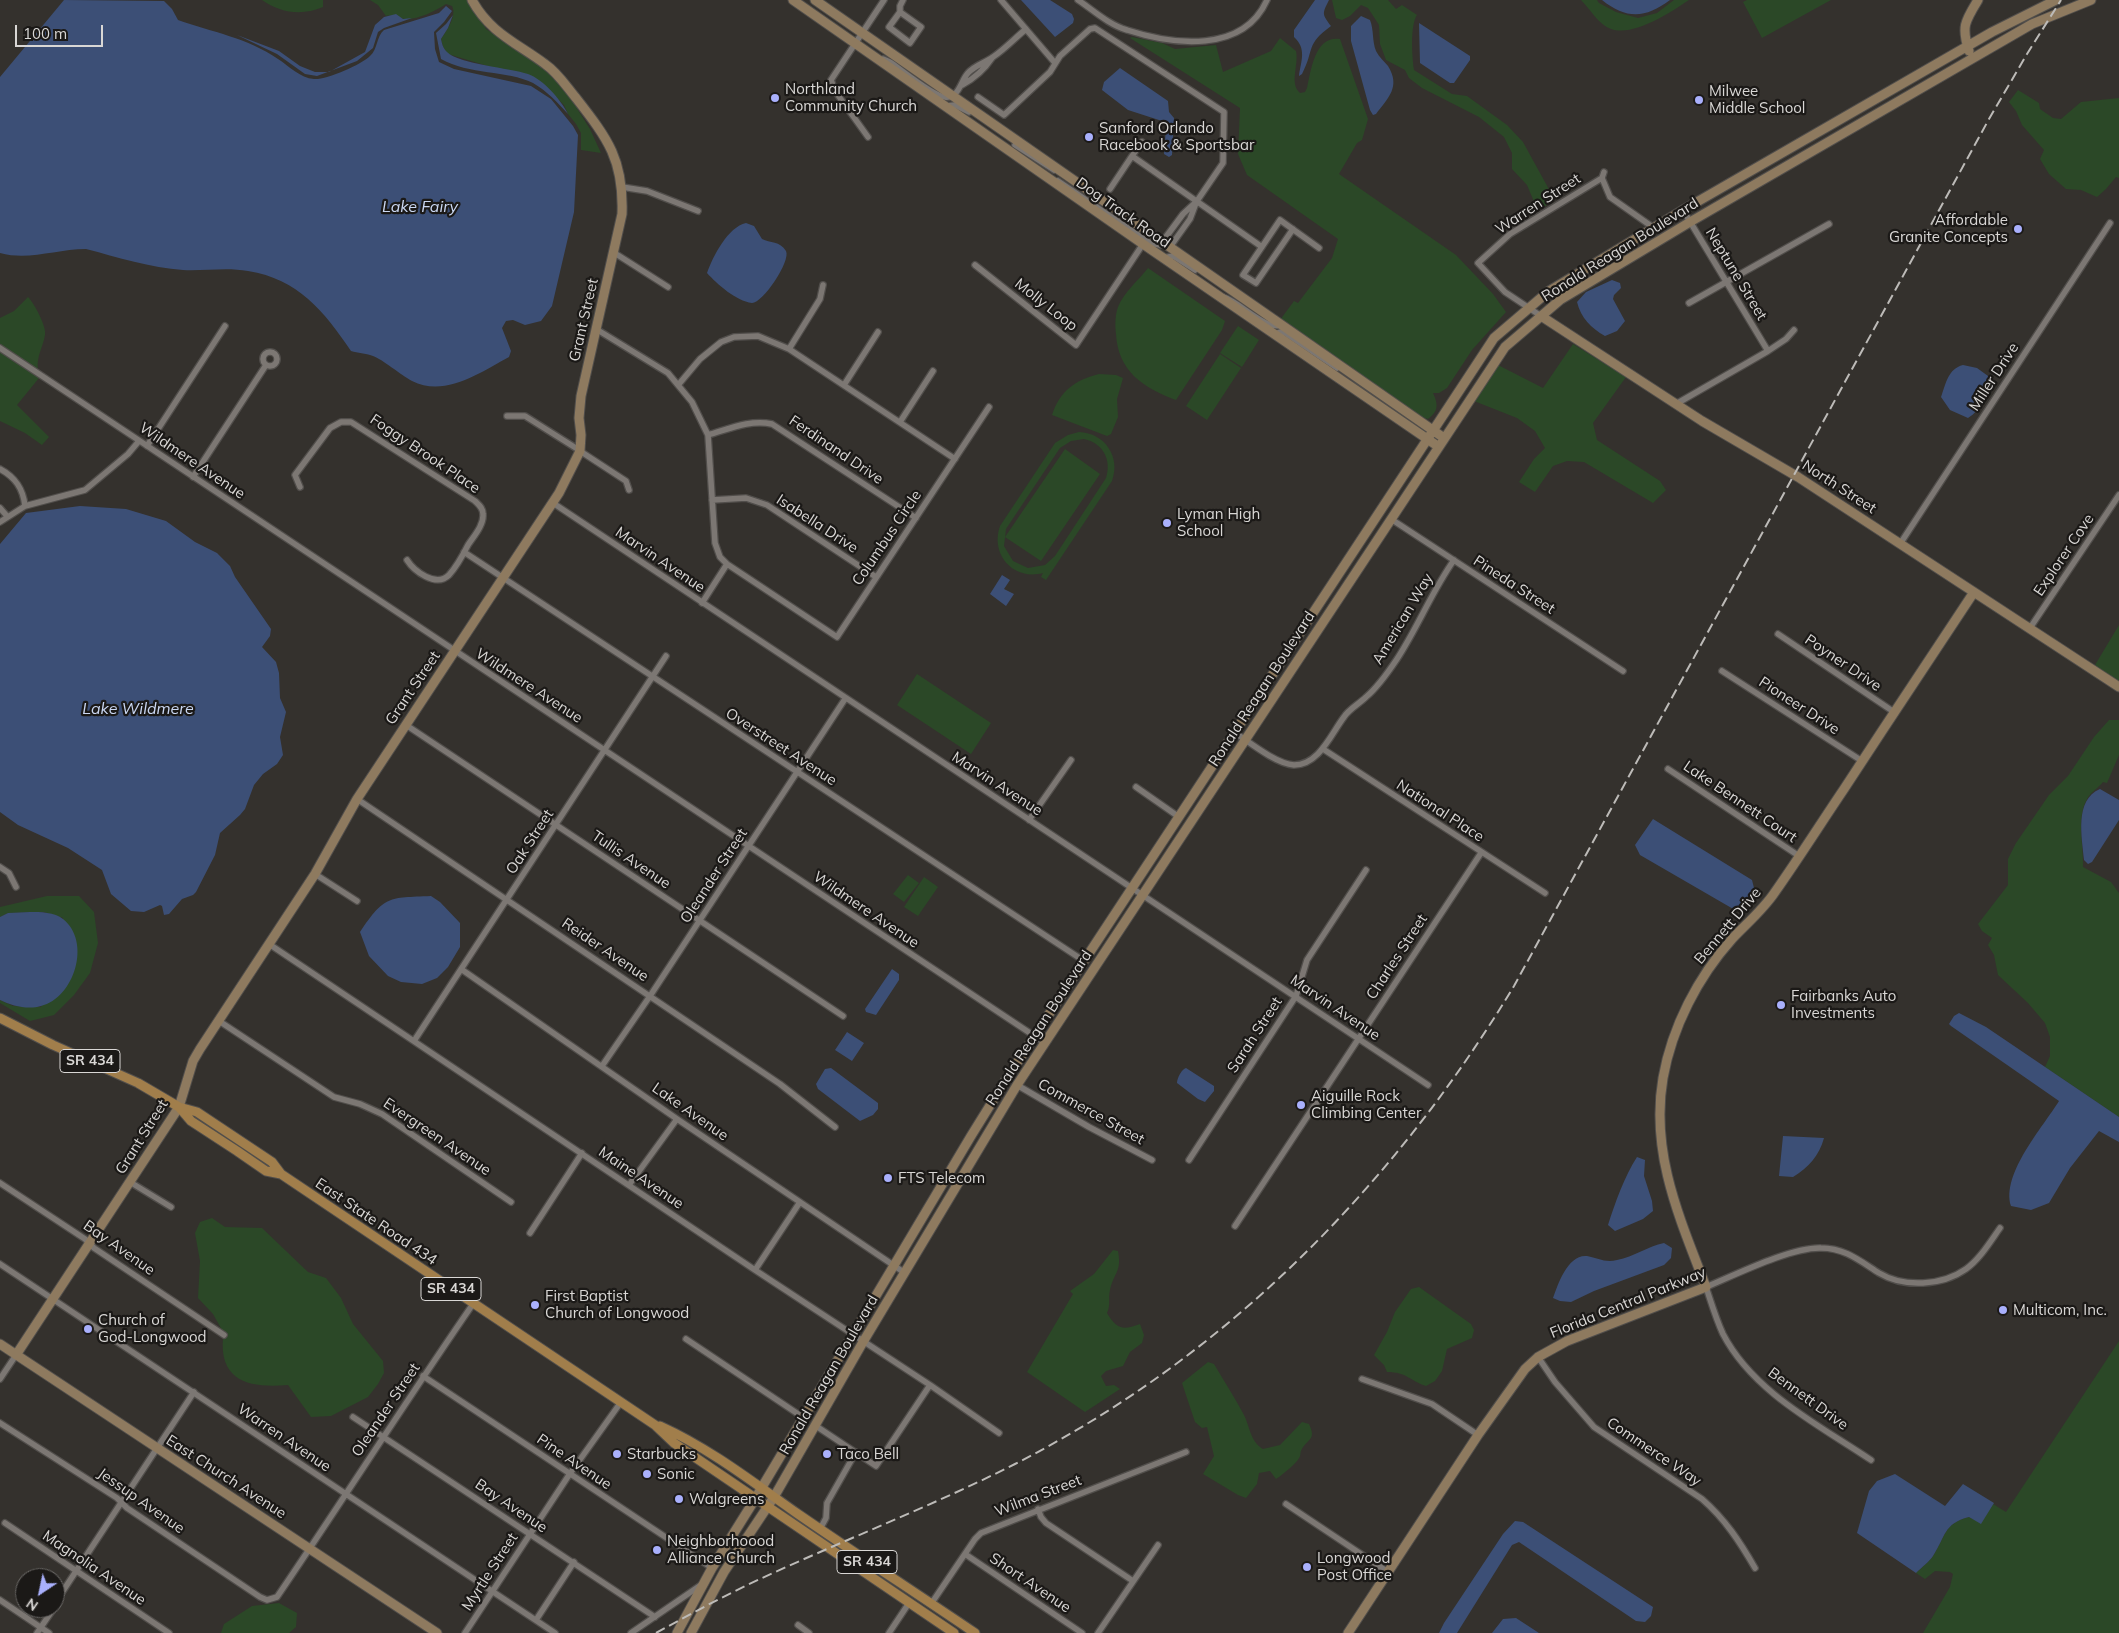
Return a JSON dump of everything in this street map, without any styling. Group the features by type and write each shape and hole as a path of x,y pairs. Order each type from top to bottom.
{"main road":[{"name":"Grant Street","path":"16,1354 179,1107 193,1061 315,874 357,799 567,481 580,451 579,418 581,396 622,214 622,187 618,168 609,143 603,133 561,80 546,64 497,33 482,16 472,0"},
{"name":"Dog Track Road","path":"793,0 1439,447"},
{"name":"Dog Track Road","path":"815,0 1444,438"},
{"path":"1971,58 1964,29 1967,18 1978,0"},
{"name":"Ronald Reagan Boulevard","path":"677,1633 702,1584 762,1488 971,1136 1131,888 1494,338 1549,291 1683,210 1967,46 2017,18 2056,0"},
{"name":"Ronald Reagan Boulevard","path":"691,1633 724,1572 774,1497 863,1342 1017,1085 1505,347 1560,300 1690,222 2032,24 2091,0"},
{"name":"North Street","path":"1541,316 1676,404 1798,476 2119,687"},
{"path":"1346,561 1357,569"},
{"name":"Bennett Drive","path":"1706,1287 1671,1195 1664,1163 1661,1136 1663,1078 1678,1029 1698,985 1710,967 1774,894 1974,592"},
{"name":"SR 434","path":"0,1018 47,1042 138,1083 179,1107"},
{"name":"East State Road 434","path":"179,1107 191,1120 222,1142 266,1170 281,1174 655,1425 674,1443 755,1499"},
{"name":"Florida Central Parkway","path":"1348,1633 1511,1386 1538,1357 1567,1341 1706,1287"},
{"name":"East Church Avenue","path":"0,1344 437,1633"},
{"name":"East State Road 434","path":"655,1425 679,1435 762,1488"},
{"path":"786,1476 793,1474 803,1462"},
{"name":"SR 434","path":"762,1488 975,1633"},
{"name":"SR 434","path":"755,1499 954,1633"}],"street":[{"path":"868,136 835,91 832,82 833,76 884,0"},
{"path":"900,12 921,27 910,43 889,27 900,12 903,0"},
{"path":"1001,0 1055,63"},
{"path":"1078,0 1126,30 1191,43 1205,42 1235,32 1249,24 1257,16 1267,0"},
{"path":"962,85 966,75 992,58 1026,29"},
{"path":"978,97 1004,115 1050,72 1060,56 1090,29 1098,29 1224,112 1223,163 1197,201 1180,218 1167,245"},
{"path":"874,56 890,62 936,94 945,97 952,96 962,85 981,72 992,58"},
{"path":"976,67 981,72"},
{"path":"946,106 951,104 963,108 1048,168 1063,173"},
{"path":"1110,189 1142,142"},
{"path":"1132,156 1262,246"},
{"name":"Warren Street","path":"1541,316 1505,292 1478,263 1510,234 1602,178 1604,172"},
{"path":"1602,178 1610,197 1654,228"},
{"path":"1053,181 1064,184 1154,245 1167,245 1190,219 1197,201"},
{"path":"622,187 647,191 698,211"},
{"name":"Neptune Street","path":"1683,210 1768,351"},
{"path":"1293,229 1256,284 1243,275 1280,220 1293,229 1320,248"},
{"path":"1689,303 1829,224"},
{"name":"Miller Drive","path":"1900,544 2110,224"},
{"name":"Molly Loop","path":"975,265 1076,345 1143,244"},
{"path":"613,252 668,287"},
{"path":"1164,258 1170,255 1175,256 1220,287 1237,294"},
{"path":"788,349 820,299 823,285"},
{"path":"1217,294 1231,299 1269,325 1282,325"},
{"path":"147,446 224,326"},
{"name":"Columbus Circle","path":"596,329 668,373 692,402 708,435 715,542 720,556 727,564 837,637 989,407"},
{"path":"1676,404 1768,351 1786,339 1794,330"},
{"path":"844,385 878,332"},
{"path":"1275,334 1285,333 1331,365 1360,378"},
{"path":"678,384 710,349 734,337 758,336 788,349 955,459"},
{"name":"Wildmere Avenue","path":"0,348 454,652 1045,1043"},
{"path":"193,476 266,365"},
{"path":"900,422 933,371"},
{"path":"507,416 525,416 626,481 628,490"},
{"name":"Ferdinand Drive","path":"708,435 751,422 762,421 772,424 916,518"},
{"name":"Foggy Brook Place","path":"300,486 295,475 330,428 341,422 356,424 475,501 481,507 483,513 480,526 448,576 438,579 424,576 413,569 407,560"},
{"path":"0,522 25,506 84,490 128,454 139,441"},
{"path":"0,468 13,477 20,487 25,506"},
{"name":"Explorer Cove","path":"2030,628 2119,495"},
{"name":"Isabella Drive","path":"712,500 746,498 768,505 876,577"},
{"name":"Marvin Avenue","path":"552,503 1296,996 1428,1086"},
{"path":"0,508 7,516"},
{"name":"Pineda Street","path":"1391,519 1623,671"},
{"name":"Overstreet Avenue","path":"464,552 1084,961"},
{"name":"American Way","path":"1234,732 1280,761 1294,765 1316,756 1323,750 1345,715 1368,696 1397,660 1441,578 1454,560"},
{"path":"702,603 727,564"},
{"name":"Poyner Drive","path":"1778,634 1894,712"},
{"name":"Oak Street","path":"414,1041 666,656"},
{"name":"Pioneer Drive","path":"1722,671 1862,761"},
{"name":"Oleander Street","path":"602,1066 846,699"},
{"name":"Tullis Avenue","path":"406,725 843,1016"},
{"name":"National Place","path":"1323,750 1545,893"},
{"path":"1029,820 1071,760"},
{"name":"Lake Bennett Court","path":"1668,769 1799,856"},
{"path":"1136,787 1179,817"},
{"name":"Reider Avenue","path":"357,799 780,1084 835,1127"},
{"name":"Charles Street","path":"1235,1226 1481,853"},
{"path":"0,867 9,873 16,887"},
{"name":"Sarah Street","path":"1189,1160 1296,996 1307,960 1366,870"},
{"path":"315,874 357,900"},
{"name":"Maine Avenue","path":"269,944 930,1385 998,1433"},
{"name":"Lake Avenue","path":"461,969 677,1119 905,1273"},
{"name":"Evergreen Avenue","path":"219,1021 334,1097 360,1104 382,1114 511,1202"},
{"name":"Commerce Street","path":"1017,1085 1089,1127 1152,1160"},
{"path":"629,1185 677,1119"},
{"path":"530,1233 582,1153"},
{"path":"130,1182 171,1207"},
{"name":"Bay Avenue","path":"0,1183 224,1335"},
{"path":"755,1270 800,1202"},
{"name":"Florida Central Parkway","path":"1706,1287 1768,1261 1802,1250 1819,1248 1846,1252 1880,1274 1893,1279 1908,1283 1939,1281 1965,1270 1976,1260 2000,1228"},
{"name":"Warren Avenue","path":"0,1264 554,1633"},
{"name":"Bennett Drive","path":"1706,1287 1723,1333 1736,1354 1755,1378 1777,1397 1871,1460"},
{"name":"Oleander Street","path":"267,1600 277,1598 423,1376 473,1304"},
{"path":"686,1339 804,1418"},
{"name":"Grant Street","path":"0,1379 16,1354"},
{"name":"Commerce Way","path":"1538,1357 1555,1382 1594,1427 1714,1509 1735,1534 1755,1568"},
{"name":"Pine Avenue","path":"423,1376 569,1475 712,1568"},
{"path":"1362,1378 1432,1404 1478,1435"},
{"path":"816,1426 876,1466 930,1385"},
{"path":"65,1588 194,1392"},
{"name":"Myrtle Street","path":"465,1633 569,1475 621,1402"},
{"name":"Bay Avenue","path":"353,1417 655,1617"},
{"name":"Jessup Avenue","path":"0,1423 267,1600"},
{"path":"820,1529 826,1518 827,1503 856,1452"},
{"name":"Wilma Street","path":"931,1604 981,1533 1186,1452"},
{"path":"1286,1504 1388,1572"},
{"path":"1038,1509 1040,1517 1046,1523 1133,1581"},
{"name":"Magnolia Avenue","path":"5,1523 169,1633"},
{"path":"1098,1633 1158,1545"},
{"name":"Short Avenue","path":"965,1554 1082,1633"},
{"path":"536,1620 574,1562"},
{"path":"631,1633 702,1584"},
{"path":"0,1600 39,1630 49,1633"},
{"path":"889,1633 909,1603"},
{"path":"39,1630 47,1618"},
{"path":"798,1625 809,1633"}],"green space":[{"path":"262,0 323,0 323,7 307,12 291,12 276,8"},
{"path":"370,0 469,0 486,29 539,64 566,91 590,129 601,153 581,150 581,133 576,124 564,105 542,83 529,75 491,67 448,54 443,47 441,39 452,18 452,6 446,4 422,16 406,19 386,16 378,5"},
{"path":"1332,0 1388,0 1396,9 1402,5 1417,15 1412,33 1414,70 1452,94 1467,96 1507,125 1523,142 1551,193 1546,206 1535,204 1527,185 1512,169 1512,153 1504,137 1479,117 1422,88 1409,78 1405,70 1386,60 1380,44 1379,25 1368,8 1361,5 1350,16 1342,20 1336,18"},
{"path":"1581,0 1597,0 1616,12 1638,18 1657,13 1674,0 1689,0 1641,27 1620,31 1611,29 1603,24"},
{"path":"1747,0 1831,0 1762,38 1743,2"},
{"path":"1130,38 1162,43 1175,49 1216,45 1223,72 1271,51 1280,38 1296,51 1295,84 1300,93 1305,92 1307,88 1313,64 1320,48 1325,42 1332,39 1340,39 1368,119 1362,140 1357,143 1339,174 1456,255 1493,294 1506,312 1472,350 1447,388 1439,393 1433,393 1436,401 1436,410 1428,419 1422,417 1280,320 1294,301 1298,303 1332,258 1338,239 1247,175 1238,154 1240,108"},
{"path":"2018,90 2039,103 2040,109 2053,118 2061,119 2081,102 2119,98 2119,178 2116,177 2097,197 2081,190 2066,189 2049,174 2040,159 2044,150 2022,125 2016,111 2009,102"},
{"path":"1148,268 1225,321 1222,330 1176,400 1153,390 1134,376 1127,368 1118,347 1115,324 1118,307 1127,291"},
{"path":"28,297 40,315 45,331 38,361 38,370 0,344 0,318 14,311"},
{"path":"1238,326 1259,340 1242,367 1220,353"},
{"path":"1573,344 1626,377 1593,423 1597,440 1660,481 1666,490 1653,503 1584,462 1567,461 1553,466 1535,492 1519,482 1534,459 1545,448 1535,431 1517,418 1474,401 1498,365 1543,388"},
{"path":"0,352 39,378 17,405 49,437 42,445 25,433 0,421"},
{"path":"1220,354 1241,368 1207,420 1186,406"},
{"path":"1099,374 1116,375 1123,378 1117,399 1118,417 1111,434 1107,436 1052,415 1059,399 1064,393 1076,383"},
{"path":"1079,432 1088,433 1103,442 1109,448 1112,455 1114,472 1112,481 1046,580 1041,577 1043,573 1022,573 1006,563 998,546 998,536 1000,526 1055,443 1068,435","holes":["1084,439 1091,441 1101,448 1107,459 1108,471 1106,478 1055,556 1045,565 1028,568 1013,561 1004,546 1006,529 1060,448 1071,441"]},
{"path":"1065,449 1100,474 1041,561 1005,537"},
{"path":"2119,625 2119,681 2111,678 2095,665"},
{"path":"917,674 991,723 971,754 897,705"},
{"path":"2109,720 2119,720 2119,755 2107,783 2103,782 2087,799 2082,815 2081,833 2083,867 2111,882 2119,893 2119,1117 2045,1067 2050,1056 2050,1037 2045,1023 2028,1003 1998,975 1994,955 1988,945 1992,938 1982,931 1978,924 2008,885 2008,859 2016,843 2049,795 2068,776 2094,737"},
{"path":"908,875 919,883 904,902 893,894"},
{"path":"924,877 938,887 918,916 904,907"},
{"path":"47,896 79,896 94,912 98,943 90,973 74,995 54,1015 30,1021 0,1003 0,1000 13,1006 41,1007 63,918 44,912 8,913 0,917 0,907"},
{"path":"212,1218 225,1227 262,1228 308,1272 326,1278 341,1298 353,1324 383,1361 384,1373 368,1397 331,1416 311,1417 288,1385 275,1386 251,1383 240,1380 232,1373 226,1365 223,1353 223,1338 228,1334 222,1330 213,1314 198,1298 200,1261 195,1233 200,1222"},
{"path":"1113,1250 1118,1251 1119,1263 1110,1290 1107,1313 1117,1326 1125,1328 1140,1324 1144,1335 1142,1343 1130,1352 1123,1366 1106,1371 1101,1376 1106,1386 1114,1385 1120,1389 1085,1412 1027,1372 1073,1294 1070,1291 1094,1274"},
{"path":"1419,1287 1471,1324 1474,1330 1472,1338 1447,1349 1442,1371 1435,1381 1426,1386 1399,1373 1387,1372 1384,1365 1374,1355 1387,1332 1395,1312 1411,1289"},
{"path":"2119,1341 2119,1633 1923,1633 1950,1587 1953,1574 1935,1571 1925,1579 1916,1573 1931,1558 1946,1532 1954,1523 1969,1517 1981,1523 1993,1504 2006,1512"},
{"path":"1208,1362 1214,1364 1244,1415 1255,1442 1263,1449 1280,1445 1302,1422 1309,1424 1311,1430 1312,1437 1303,1447 1300,1457 1295,1463 1276,1479 1270,1471 1259,1473 1257,1484 1246,1498 1203,1474 1214,1456 1207,1427 1202,1428 1195,1422 1182,1383"},
{"path":"279,1603 297,1613 296,1627 289,1633 221,1633 224,1624 252,1606"}],"water":[{"name":"Lake Fairy","path":"64,0 164,1 172,9 178,20 255,46 299,74 314,79 335,75 366,60 373,53 384,30 439,13 446,6 452,11 434,32 435,49 439,62 454,69 531,86 551,99 578,135 574,212 552,306 541,321 525,325 513,320 506,321 502,328 511,351 509,357 475,376 450,385 437,387 412,381 377,358 351,351 331,323 308,299 281,281 266,275 232,269 171,269 134,262 86,249 21,256 0,253 0,77"},
{"path":"1021,0 1050,0 1072,14 1073,23 1055,37"},
{"path":"1315,0 1329,0 1324,14 1331,26 1317,38 1306,66 1299,76 1302,51 1301,46 1294,37 1294,30"},
{"path":"1602,0 1670,0 1645,13 1628,14"},
{"path":"396,14 403,19 412,18 384,28 378,32 373,48 357,61 332,70 365,52 375,25 384,17"},
{"path":"453,15 441,39 447,52 462,60 520,72 534,77 551,91 568,114 547,93 533,83 512,76 464,68 441,59 436,33"},
{"path":"1361,16 1370,20 1376,51 1388,66 1393,80 1391,92 1376,114 1373,115 1351,41 1351,26"},
{"path":"1419,23 1470,56 1470,60 1454,83 1450,83 1420,63"},
{"path":"237,35 279,51 300,66 315,72 328,72 317,76 305,74 277,54"},
{"path":"1120,68 1168,101 1169,112 1174,118 1172,155 1169,157 1164,154 1166,128 1162,121 1128,110 1102,90 1104,82"},
{"path":"746,223 754,226 762,239 781,245 786,251 784,263 775,281 763,296 752,303 733,296 707,273 717,251 727,236 733,230"},
{"path":"1612,280 1620,283 1621,288 1614,295 1613,299 1625,321 1617,331 1605,336 1587,322 1577,302 1586,292"},
{"path":"1963,365 1977,368 1995,381 1987,397 1973,415 1968,418 1950,410 1941,397 1951,373"},
{"name":"Lake Wildmere","path":"80,506 126,509 166,521 195,542 217,553 230,566 235,577 271,629 270,636 262,647 276,662 279,673 280,698 286,712 280,737 283,755 277,764 263,774 254,785 245,809 220,833 215,855 196,892 182,899 169,914 164,915 160,905 144,912 131,911 111,894 102,870 68,848 18,825 0,812 0,544 26,513"},
{"path":"1002,575 1010,580 1004,589 1014,594 1006,606 990,594"},
{"path":"2100,789 2119,800 2119,820 2092,862 2088,864 2084,860 2082,841 2083,810 2092,794"},
{"path":"1653,819 1752,880 1754,888 1741,907 1735,910 1640,855 1635,845"},
{"path":"431,896 440,902 460,923 460,947 448,967 437,978 422,984 401,982 388,976 369,956 360,932 376,911 389,901 405,897"},
{"path":"43,912 63,919 72,929 76,941 77,955 70,981 62,992 53,1001 31,1008 15,1006 0,1000 0,917 8,913"},
{"path":"892,969 899,974 899,980 876,1015 866,1012 865,1009"},
{"path":"1959,1013 1986,1027 2119,1117 2119,1142 2099,1131 2070,1168 2049,1203 2031,1210 2011,1206 2010,1193 2012,1180 2025,1151 2059,1101 1951,1026 1949,1024 1954,1016"},
{"path":"847,1032 864,1043 852,1061 835,1050"},
{"path":"831,1068 878,1103 878,1109 873,1115 860,1121 818,1089 816,1084 825,1069"},
{"path":"1186,1068 1214,1086 1214,1091 1205,1102 1177,1083 1180,1074"},
{"path":"1783,1136 1824,1138 1813,1160 1793,1177 1779,1176"},
{"path":"1637,1157 1645,1160 1644,1176 1652,1201 1653,1211 1643,1219 1615,1231 1608,1225 1624,1181"},
{"path":"1664,1243 1672,1248 1671,1258 1664,1265 1594,1291 1571,1302 1553,1298 1565,1271 1574,1260 1580,1257 1587,1256 1605,1261 1613,1261"},
{"path":"1895,1474 1945,1506 1963,1484 1994,1503 1981,1524 1969,1517 1954,1523 1946,1532 1933,1556 1916,1573 1857,1533 1869,1491 1877,1481"},
{"path":"1515,1521 1523,1522 1653,1607 1651,1616 1645,1622 1636,1621 1519,1542 1512,1545 1457,1633 1439,1633 1503,1534"},
{"path":"1516,1618 1539,1633 1492,1633 1503,1619"}],"railway":[{"path":"656,1633 758,1580 985,1479 1092,1421 1165,1372 1233,1319 1298,1260 1358,1198 1414,1131 1466,1060 1514,986 1989,119 2061,0"}],"place":[{"name":"Northland Community Church","path":"775,98"},
{"name":"Milwee Middle School","path":"1699,100"},
{"name":"Sanford Orlando Racebook & Sportsbar","path":"1089,137"},
{"name":"Affordable Granite Concepts","path":"2018,229"},
{"name":"Lyman High School","path":"1167,523"},
{"name":"Fairbanks Auto Investments","path":"1781,1005"},
{"name":"Aiguille Rock Climbing Center","path":"1301,1105"},
{"name":"FTS Telecom","path":"888,1178"},
{"name":"First Baptist Church of Longwood","path":"535,1305"},
{"name":"Multicom, Inc.","path":"2003,1310"},
{"name":"Church of God-Longwood","path":"88,1329"},
{"name":"Starbucks","path":"617,1454"},
{"name":"Taco Bell","path":"827,1454"},
{"name":"Sonic","path":"647,1474"},
{"name":"Walgreens","path":"679,1499"},
{"name":"Neighborhoood Alliance Church","path":"657,1550"},
{"name":"Longwood Post Office","path":"1307,1567"}]}
